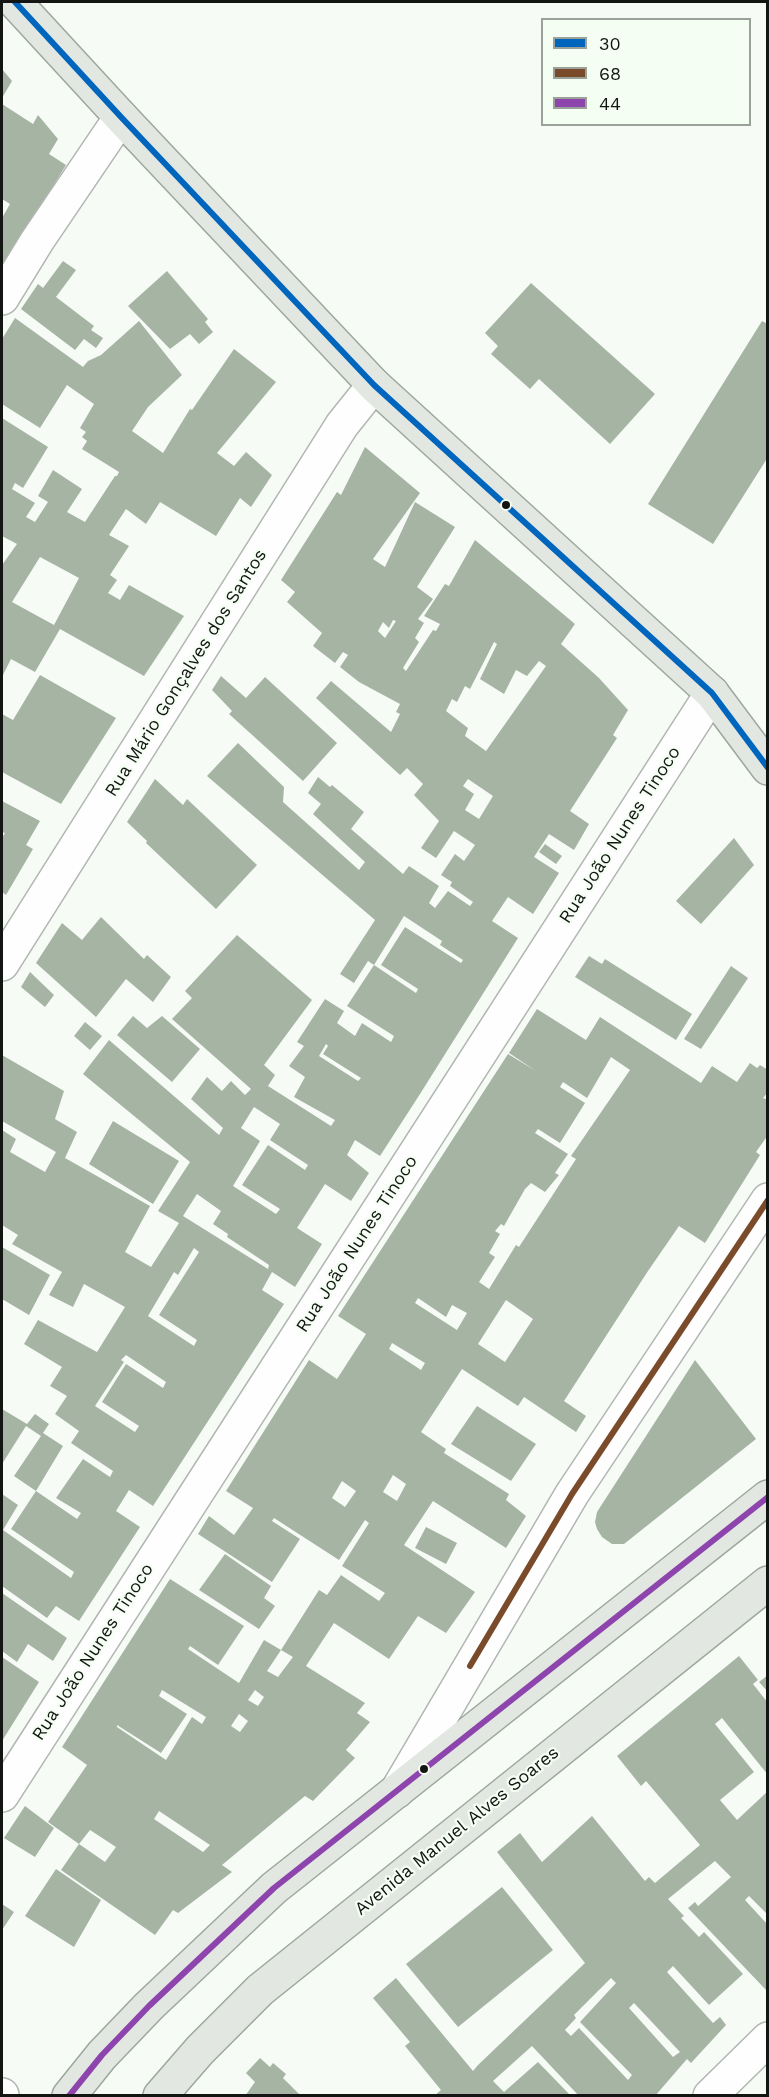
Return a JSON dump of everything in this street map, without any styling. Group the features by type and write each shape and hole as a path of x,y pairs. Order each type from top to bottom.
{"main road":[{"path":"15,2 374,385 712,693 768,768"},
{"path":"69,2096 102,2055 149,2006 265,1896 768,1497"},
{"name":"Avenida Manuel Alves Soares","path":"160,2096 200,2050 260,1990 768,1583"}],"street":[{"path":"2,298 37,241 121,117"},
{"name":"Rua Mário Gonçalves dos Santos","path":"2,964 342,425 374,385"},
{"name":"Rua João Nunes Tinoco","path":"2,1795 712,693"},
{"path":"396,1792 572,1494 768,1200"},
{"path":"710,2096 768,2039"}],"building":[{"path":"2,69 12,81 2,98"},
{"path":"2,104 33,124 38,115 58,139 49,154 66,165 2,270 2,218 10,204 2,199"},
{"path":"63,261 76,270 56,297 94,326 91,330 103,338 96,348 84,339 75,350 21,309 38,284 43,288"},
{"path":"167,271 208,319 205,322 213,332 199,344 190,334 170,349 128,306"},
{"path":"531,283 655,394 610,444 539,379 530,389 491,354 498,346 485,333"},
{"path":"15,318 83,367 88,361 101,355 139,321 182,375 148,407 132,431 163,453 190,409 192,410 234,349 276,382 217,453 234,466 246,452 272,475 251,507 240,498 216,536 160,502 146,524 126,509 109,535 129,546 110,575 117,580 108,593 120,600 129,585 184,616 144,676 60,629 35,672 11,659 2,677 2,565 17,544 2,536 2,418 48,447 23,488 15,483 12,489 35,503 26,517 35,522 48,502 38,496 53,470 82,489 67,512 85,522 119,472 82,449 87,441 82,437 86,432 80,428 94,404 67,385 40,428 2,404 2,339","holes":["40,557 79,578 54,625 12,602"]},
{"path":"762,321 768,324 768,457 713,544 648,504"},
{"path":"365,447 420,493 373,559 385,567 415,502 455,527 417,587 433,599 418,619 424,623 415,638 419,642 403,668 406,671 433,630 436,631 440,624 424,616 445,584 449,586 475,540 575,624 561,644 599,678 628,710 613,735 617,738 570,811 589,824 574,850 549,834 534,857 559,873 533,914 508,897 492,921 518,938 380,1156 355,1140 347,1155 369,1173 351,1201 325,1184 297,1228 322,1244 295,1287 272,1272 262,1290 284,1304 153,1506 129,1490 116,1511 140,1527 79,1621 56,1606 47,1618 2,1586 2,1494 18,1505 3,1530 71,1578 74,1572 11,1529 36,1491 77,1519 81,1513 56,1498 83,1459 110,1477 113,1471 71,1443 79,1431 55,1414 67,1396 50,1386 62,1367 24,1344 38,1320 97,1352 125,1307 84,1284 73,1307 49,1295 62,1272 12,1244 18,1235 2,1225 2,1130 16,1139 10,1152 45,1172 56,1152 2,1121 2,1055 64,1091 55,1119 77,1132 65,1158 150,1206 125,1252 151,1267 179,1223 158,1211 190,1162 83,1074 109,1040 219,1135 223,1128 191,1099 207,1077 222,1091 231,1081 245,1095 251,1089 172,1019 192,998 185,991 237,935 312,1000 264,1065 275,1075 268,1086 331,1126 335,1120 294,1097 305,1077 289,1066 304,1046 297,1042 325,999 344,1011 337,1023 355,1036 362,1023 391,1042 394,1036 347,1006 374,965 368,961 354,983 340,974 375,920 207,776 238,743 284,787 283,802 359,870 365,862 313,814 321,804 308,793 318,777 330,787 332,785 364,812 351,829 403,874 409,866 439,886 429,903 435,908 448,891 470,906 473,902 450,886 452,882 441,875 455,854 464,861 475,845 454,831 436,858 421,848 439,821 414,795 423,784 407,768 400,775 316,698 331,681 391,732 400,714 396,712 400,704 359,682 340,667 348,655 343,652 335,663 313,646 322,633 287,602 295,592 281,580 337,492 341,495","holes":["393,620 396,621 385,638 378,631 383,622 389,628","494,642 497,644 480,679 504,694 516,670 527,676 539,661 546,666 486,751 465,736 468,728 446,711 452,699 457,702 465,686 470,689","468,779 493,796 479,819 465,810 474,794 463,786","404,916 442,941 440,945 463,960 461,963 405,927 381,965 418,989 416,993 374,965","326,1044 328,1046 323,1054 361,1078 358,1081 319,1056","254,1107 280,1124 270,1140 308,1165 305,1170 268,1145 242,1185 280,1209 276,1214 233,1186 260,1141 241,1128","197,1194 221,1211 213,1224 228,1234 227,1237 269,1265 268,1269 183,1216","194,1248 199,1252 159,1315 197,1340 194,1346 148,1316 174,1272 178,1275","126,1355 166,1382 163,1388 126,1364 102,1402 139,1426 135,1432 95,1406 124,1362 121,1360"]},
{"path":"40,675 116,718 61,804 2,772 2,714 13,720"},
{"path":"221,676 246,698 265,677 337,743 303,781 229,714 232,711 212,690"},
{"path":"155,779 183,805 187,799 257,865 216,909 127,822"},
{"path":"2,801 40,821 26,845 33,849 6,895 2,892 2,838 5,833 2,832"},
{"path":"734,838 754,865 701,924 676,901"},
{"path":"545,844 562,856 556,864 539,852"},
{"path":"101,917 144,959 147,955 171,977 153,1002 126,979 96,1017 36,963 62,923 82,940"},
{"path":"589,956 602,964 605,959 692,1014 676,1040 575,977"},
{"path":"731,966 748,978 701,1049 684,1039"},
{"path":"30,972 54,995 45,1007 21,987"},
{"path":"537,1009 586,1040 600,1017 701,1083 712,1066 737,1082 750,1063 757,1068 760,1065 768,1070 768,1092 763,1098 768,1100 768,1135 756,1152 760,1155 705,1243 679,1226 648,1271 564,1401 586,1416 576,1432 524,1397 518,1406 462,1369 421,1432 446,1449 444,1453 509,1494 506,1500 526,1516 506,1548 433,1501 404,1545 475,1592 446,1633 418,1616 389,1659 334,1623 306,1666 365,1703 357,1713 370,1722 346,1750 355,1758 313,1801 305,1796 222,1865 232,1872 178,1913 173,1910 155,1935 61,1870 79,1844 48,1822 87,1765 62,1747 170,1579 244,1626 218,1665 190,1646 188,1649 239,1683 264,1640 281,1650 319,1590 327,1595 341,1575 379,1601 385,1593 342,1566 369,1523 365,1520 339,1560 274,1518 272,1521 300,1539 272,1582 198,1534 209,1516 234,1535 253,1508 226,1491 309,1360 337,1379 366,1334 338,1316 508,1054 536,1071 509,1053","holes":["611,1057 630,1070 571,1156 576,1159 519,1247 516,1245 489,1289 479,1282 495,1257 489,1253 500,1234 495,1231 501,1224 504,1226 525,1189 531,1183 545,1192 559,1175 555,1173 568,1154 535,1133 538,1129 560,1143 585,1103 560,1087 563,1082 587,1098","418,1298 446,1317 452,1305 467,1313 457,1330 415,1303","506,1300 533,1319 505,1362 478,1344","392,1343 425,1363 421,1370 389,1349","393,1475 406,1484 397,1501 383,1492","342,1481 356,1491 345,1507 332,1498","281,1650 293,1657 278,1677 267,1671","162,1690 206,1717 202,1724 192,1717 166,1760 117,1725 161,1753 187,1714 159,1696","255,1690 264,1697 258,1706 248,1700","239,1714 248,1721 240,1732 231,1726","159,1811 210,1845 203,1852 154,1819","90,1830 116,1847 105,1862 79,1844"]},
{"path":"133,1016 147,1028 162,1016 200,1049 172,1082 117,1035"},
{"path":"85,1022 102,1036 90,1050 74,1036"},
{"path":"113,1121 179,1161 153,1204 89,1164"},
{"path":"2,1247 50,1275 29,1315 2,1299"},
{"path":"695,1360 756,1439 624,1544 612,1544 602,1537 597,1529 595,1522 597,1512"},
{"path":"477,1406 536,1444 511,1481 451,1444"},
{"path":"2,1409 27,1424 35,1414 49,1424 43,1433 63,1446 36,1491 14,1476 41,1436 26,1426 2,1464"},
{"path":"426,1527 457,1543 446,1564 415,1548"},
{"path":"225,1554 271,1586 264,1598 275,1606 259,1629 199,1590"},
{"path":"2,1593 67,1638 53,1661 28,1644 17,1662 2,1651"},
{"path":"739,1656 758,1680 753,1684 768,1703 768,1775 722,1718 715,1724 754,1772 720,1800 737,1820 768,1791 768,1915 749,1896 745,1900 768,1925 768,1989 766,1990 688,1908 695,1902 698,1906 731,1877 715,1861 668,1899 684,1916 681,1918 699,1937 704,1932 743,1974 709,2005 673,1966 667,1972 713,2023 720,2017 726,2025 691,2063 687,2059 655,2096 579,2096 532,2046 493,2081 504,2092 538,2062 571,2096 434,2096 441,2090 405,2046 410,2042 373,1998 396,1978 473,2071 585,1963 497,1852 520,1833 542,1862 592,1816 645,1881 649,1877 655,1883 700,1845 646,1781 641,1786 617,1756","holes":["611,1978 616,1983 580,2022 632,2075 628,2080 579,2028 571,2036 565,2030 576,2018 574,2015","634,2003 680,2052 673,2057 629,2008"]},
{"path":"2,1657 39,1682 2,1741"},
{"path":"768,1675 768,1692 759,1682"},
{"path":"25,1806 54,1828 35,1857 4,1838"},
{"path":"56,1869 101,1900 74,1947 25,1916"},
{"path":"502,1887 553,1950 458,2027 406,1964"},
{"path":"2,1904 14,1912 2,1930"},
{"path":"260,2058 270,2067 273,2063 286,2074 283,2078 301,2096 245,2096 255,2082 246,2073"}],"transit line":[{"name":"30","path":"15,2 374,385 712,693 768,768"},
{"name":"68","path":"470,1666 572,1494 768,1200"},
{"name":"44","path":"69,2096 102,2055 149,2006 274,1888 768,1497"}]}
